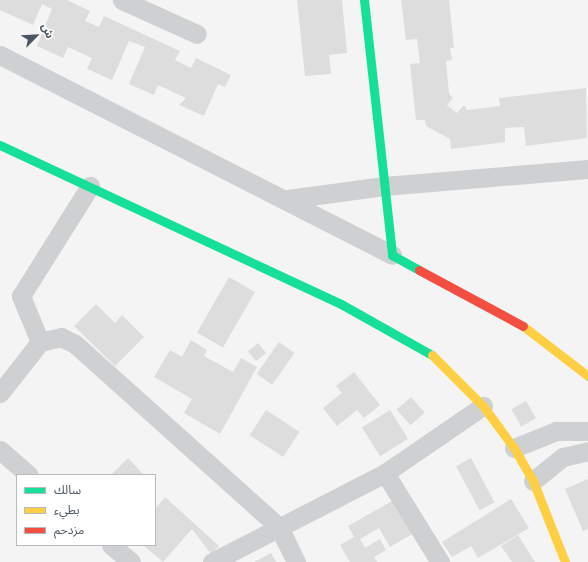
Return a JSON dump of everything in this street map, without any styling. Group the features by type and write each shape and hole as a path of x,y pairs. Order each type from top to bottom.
{"street":[{"path":"122,0 197,34"},
{"path":"364,0 392,255"},
{"path":"0,55 288,199 528,329 588,376"},
{"path":"0,145 90,186 400,335 453,373 483,406 514,448 533,481 565,562"},
{"path":"288,199 384,186 588,169"},
{"path":"40,342 21,296 90,186"},
{"path":"0,393 40,342 61,337 89,354 279,527 296,562"},
{"path":"212,562 385,473 483,406"},
{"path":"514,448 556,431 588,431"},
{"path":"0,450 28,474"},
{"path":"533,481 563,457 588,451"},
{"path":"385,473 440,562"},
{"path":"112,546 131,562"}],"building":[{"path":"0,0 67,0 90,11 85,21 99,27 104,16 180,51 175,60 191,68 196,58 231,75 225,87 218,84 204,116 179,105 186,98 158,85 154,95 129,84 145,47 129,41 112,80 87,69 92,58 68,47 63,58 37,46 52,9 42,4 33,25 0,10"},
{"path":"297,0 342,0 347,53 329,55 331,74 305,76"},
{"path":"401,0 449,0 454,48 450,48 452,60 446,61 449,94 453,98 447,105 457,113 464,105 467,110 500,106 499,98 586,88 587,138 526,146 524,127 505,128 505,142 451,149 450,139 426,126 425,120 416,120 410,64 420,63 417,39 406,40"},
{"path":"229,277 255,292 223,347 197,332"},
{"path":"96,304 115,323 122,315 144,337 115,366 74,326"},
{"path":"191,340 207,350 204,356 233,372 241,358 257,367 220,434 184,413 192,399 154,377 170,350 182,357"},
{"path":"279,342 295,353 272,385 257,374"},
{"path":"258,343 266,353 256,361 248,351"},
{"path":"354,372 380,405 364,418 357,410 337,426 323,408 342,393 336,386"},
{"path":"411,397 425,413 410,425 397,409"},
{"path":"526,401 536,418 521,427 511,410"},
{"path":"266,410 300,432 283,457 250,435"},
{"path":"390,410 408,439 380,456 362,427"},
{"path":"128,458 143,474 112,474"},
{"path":"471,458 494,502 479,510 456,466"},
{"path":"588,479 588,529 583,531 565,489"},
{"path":"165,497 219,546 211,554 192,529 163,562 144,546 156,546 156,508"},
{"path":"511,499 529,528 478,558 471,546 452,557 442,542"},
{"path":"392,501 412,534 390,547 379,528 360,539 365,548 380,539 386,550 374,557 377,562 350,562 340,545 354,537 348,526"},
{"path":"518,535 535,562 512,562 501,546"},
{"path":"271,553 276,562 254,562"}],"traffic: fast":[{"path":"364,0 392,255 419,270"},
{"path":"0,145 341,304 432,355"}],"traffic: slow":[{"path":"523,326 588,376"},
{"path":"432,355 483,406 514,448 533,481 565,562"}],"traffic: jam":[{"path":"419,270 523,326"}]}
